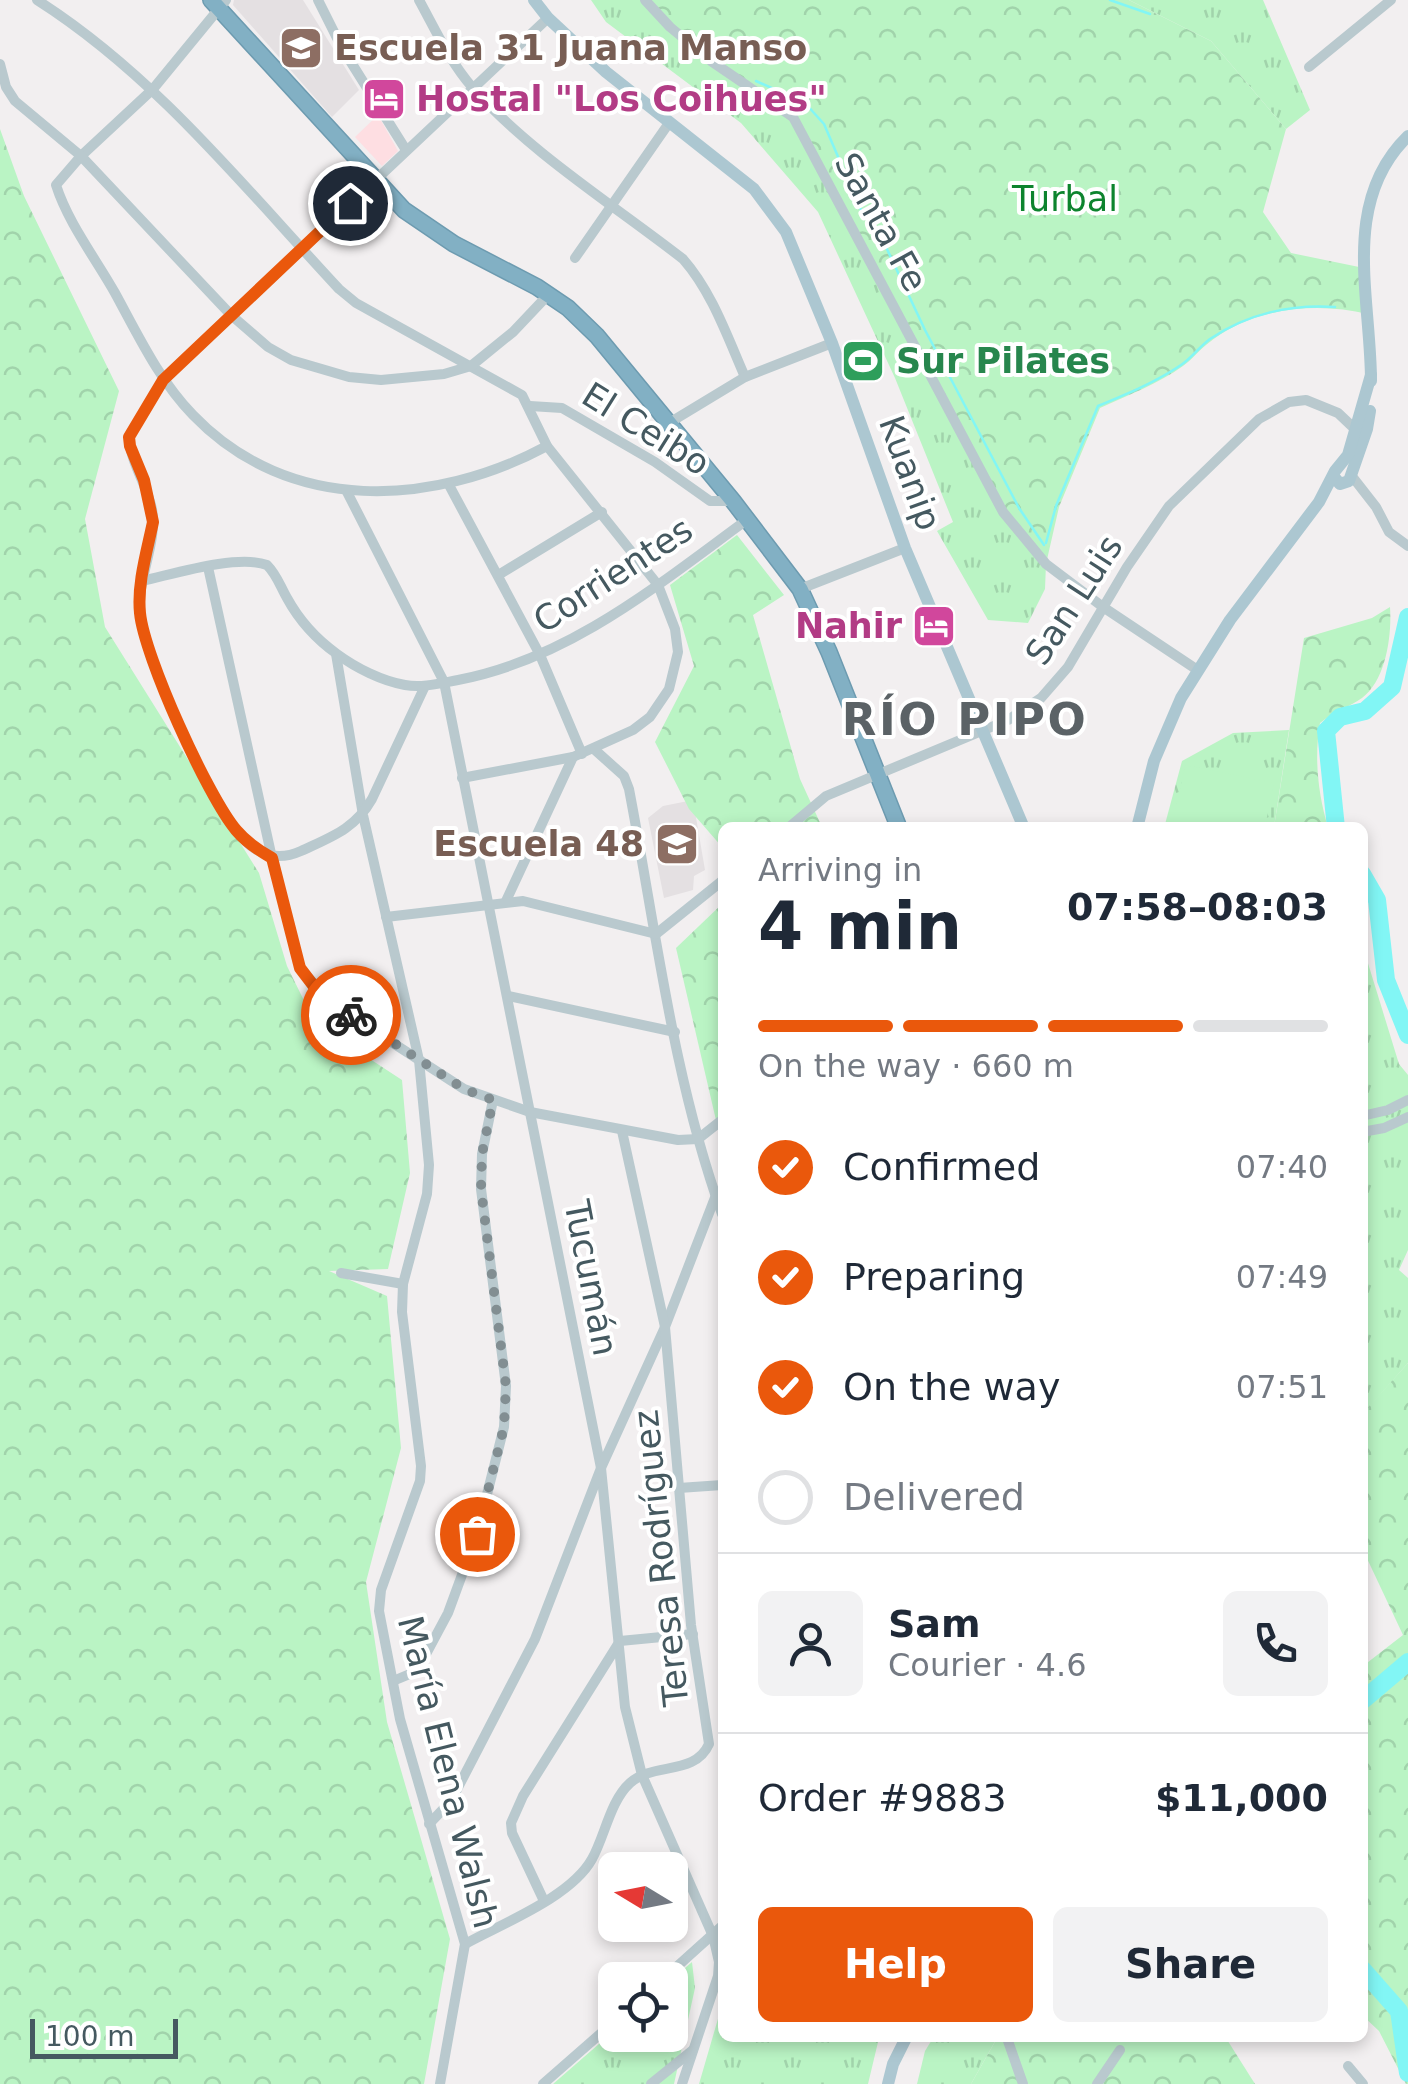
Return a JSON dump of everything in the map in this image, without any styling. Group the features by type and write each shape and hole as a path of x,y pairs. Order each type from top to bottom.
{"highway":[{"path":"219,3 375,181 428,228 548,295 579,318 733,500 800,589 897,822"}],"main road":[{"name":"Kuanip","path":"534,0 606,72 754,189 796,251 904,548 1021,822"},
{"path":"1139,822 1167,727 1196,669 1306,519 1344,476 1363,442 1371,375 1364,246 1368,205 1380,171 1408,136"},
{"path":"1344,476 1366,410"},
{"path":"888,2084 904,2042"}],"street":[{"path":"37,0 109,50 153,89 356,303 510,386 530,406 547,446 658,585 675,629 678,652 669,689 650,717 633,730 577,756 462,778"},
{"path":"318,0 342,48 406,150"},
{"path":"419,0 458,70 473,88 536,146 693,270 709,296 745,377"},
{"name":"Santa Fe","path":"645,0 711,61 794,117 1003,512 1046,564 1196,669"},
{"path":"1309,67 1392,0"},
{"path":"219,3 153,89 56,185 163,380 192,414 236,452 277,472 346,490 411,490 450,485 513,464 547,446"},
{"path":"425,686 363,815 350,828 292,855 272,858 252,846 234,828 203,772 148,652 139,608 152,510 129,437 163,380 548,18"},
{"path":"0,64 6,87 15,101 82,156 231,315 291,360 349,378 427,378 470,366 514,332 548,295"},
{"path":"575,258 670,123"},
{"path":"669,424 745,377 832,342"},
{"name":"San Luis","path":"795,822 826,796 983,730 1028,708 1056,684 1169,506 1246,429 1289,402 1306,400 1366,410"},
{"name":"El Ceibo","path":"530,406 562,408 656,462 710,501 733,500"},
{"path":"1325,406 1357,431"},
{"path":"1344,476 1369,497 1389,532 1408,546"},
{"path":"450,485 540,656 577,756 506,901"},
{"name":"Tucumán","path":"346,490 444,682 601,1468 625,1707 642,1775 713,1936 718,1958"},
{"path":"500,574 602,512"},
{"name":"Corrientes","path":"208,567 258,562 275,573 306,628 336,654 381,678 425,686 498,671 540,656 658,585 748,519"},
{"path":"800,589 904,548"},
{"path":"142,581 208,567 300,968 332,1002 464,1089 530,1112 678,1140 698,1139 718,1123"},
{"path":"336,654 363,815 419,1060 429,1165 427,1194 403,1284 341,1274"},
{"path":"595,750 624,776 628,789 674,1032 698,1139 718,1201"},
{"path":"656,934 718,884"},
{"path":"386,916 523,900 656,934"},
{"path":"508,996 674,1032"},
{"path":"393,1681 417,1670 448,1613 477,1534 504,1427 506,1386 481,1189 482,1154 493,1100"},
{"path":"1368,1115 1408,1100"},
{"path":"1368,1131 1408,1118"},
{"name":"Teresa Rodríguez","path":"622,1131 664,1328 692,1634 710,1744 694,1762 642,1775"},
{"path":"430,1824 451,1801 535,1638 601,1468 664,1328 716,1195"},
{"name":"María Elena Walsh","path":"403,1284 402,1312 421,1466 415,1500 380,1590 379,1611 400,1719 465,1944 440,2084"},
{"path":"679,1488 718,1485"},
{"path":"544,1900 512,1833 511,1823 523,1796 620,1640 692,1634"},
{"path":"465,1944 580,1877 592,1860 622,1793 642,1775"},
{"path":"683,1962 718,1930"},
{"name":"Tucumán","path":"682,2084 718,1976"},
{"path":"543,2084 598,2036"},
{"path":"1009,2042 1022,2084"},
{"path":"651,2084 694,2049"},
{"path":"1097,2084 1120,2050"},
{"path":"1348,2066 1362,2084"}],"shaded area":[{"name":"Escuela 31 Juana Manso","path":"234,0 303,0 359,90 332,117 233,5"},
{"path":"378,115 398,151 382,166 355,137"},
{"name":"Escuela 48","path":"693,800 705,870 694,876 693,890 664,898 648,818 663,806"}],"green space":[{"path":"591,0 646,0 793,117 1046,564 1045,589 1028,623 988,620 937,531 953,522 895,378 818,212 741,123 606,22"},
{"name":"Turbal","path":"646,0 1129,0 1211,41 1286,129 1263,212 1291,253 1364,268 1368,314 1305,308 1242,323 1163,378 1100,408 1059,507 1046,564 1003,512 793,117 711,61"},
{"path":"1129,0 1263,0 1310,110 1286,129 1211,41"},
{"path":"0,129 24,196 119,391 85,519 105,627 259,873 287,966 315,1023 402,1080 410,1173 388,1269 329,1271 387,1296 401,1448 366,1582 387,1722 450,1939 424,2084 0,2084"},
{"path":"737,535 784,595 753,615 800,779 820,822 718,822 718,842 689,809 655,742 694,666 670,585"},
{"path":"1390,607 1388,643 1377,680 1362,698 1320,723 1318,776 1327,822 1275,822 1304,638 1372,618"},
{"path":"1289,730 1275,822 1166,822 1182,761 1233,733"},
{"path":"1185,765 1274,783 1266,822 1173,822"},
{"path":"718,908 718,1129 676,948"},
{"path":"1368,963 1399,1064 1408,1075 1408,1250 1399,1270 1408,1278 1408,1363 1368,1408"},
{"path":"1408,1363 1408,2084 1379,2031 1368,2021 1368,1662 1403,1635 1368,1561 1368,1407"},
{"path":"692,1962 695,1988 688,2020 688,1965"},
{"path":"718,2019 718,2042 878,2042 868,2084 699,2084"},
{"path":"931,2042 995,2042 971,2084 917,2084"},
{"path":"995,2042 1229,2042 1255,2084 971,2084"},
{"path":"598,2045 598,2052 681,2052 674,2084 553,2084"}],"waterway":[{"path":"1110,0 1150,14"},
{"path":"756,81 805,103 824,124 860,208 886,247 1019,508 1044,545"},
{"path":"1046,543 1056,506 1098,406 1171,371 1210,339 1239,323 1286,309 1335,307"},
{"name":"RÍO PIPO","path":"1335,822 1326,731 1340,717 1365,711 1392,687 1408,617"},
{"name":"RÍO PIPO","path":"1368,884 1377,900 1386,980 1408,1035"},
{"name":"RÍO PIPO","path":"1368,1696 1408,1662"},
{"name":"RÍO PIPO","path":"1368,1976 1399,2011 1408,2073"}],"way so far":[{"path":"351,1015 464,1089 493,1100 482,1154 481,1189 506,1386 504,1427 477,1534"}],"place":[{"name":"Escuela 31 Juana Manso","path":"301,48"},
{"name":"Hostal \"Los Coihues\"","path":"384,99"},
{"name":"Sur Pilates","path":"863,361"},
{"name":"Nahir","path":"934,626"},
{"name":"Escuela 48","path":"677,844"}],"district":[{"name":"RÍO PIPO","path":"965,719"}],"route":[{"path":"350,203 163,380 129,437 152,510 139,608 148,652 203,772 234,828 272,858 300,968 316,989 351,1015"}]}
